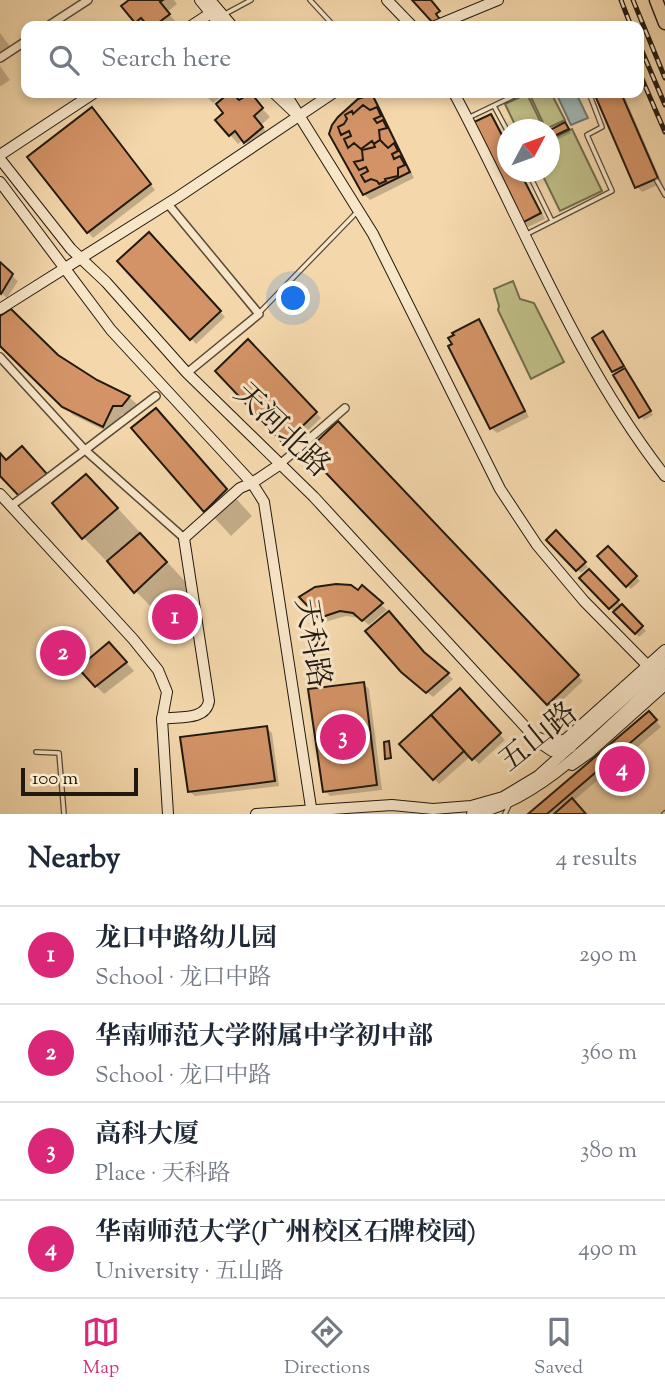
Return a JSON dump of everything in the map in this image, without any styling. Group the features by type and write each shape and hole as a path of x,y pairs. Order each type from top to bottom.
{"highway":[{"path":"656,0 665,23"}],"street":[{"path":"56,21 88,0"},
{"path":"198,21 215,9 200,0"},
{"path":"387,0 408,21"},
{"path":"395,0 410,21"},
{"path":"447,21 498,0"},
{"path":"0,58 21,44"},
{"path":"0,157 87,98"},
{"path":"279,98 299,116"},
{"path":"288,98 373,234 500,489 537,545 584,601 648,666"},
{"path":"0,309 167,204 326,98"},
{"path":"456,98 585,357 665,476"},
{"name":"天河北路","path":"0,157 60,236 106,282 187,373 314,497 533,735"},
{"name":"天河北路","path":"0,182 119,339 252,483"},
{"path":"167,204 259,314 187,373"},
{"path":"0,357 85,450 184,538 209,701 204,713 162,719"},
{"path":"11,506 156,396"},
{"path":"184,538 240,488 279,465 345,408"},
{"name":"天科路","path":"252,483 264,502 268,516 312,812"},
{"path":"0,494 154,664 167,692 162,719 168,814"},
{"path":"533,735 553,743 566,739 665,650"},
{"name":"五山路","path":"472,814 510,803 556,772 665,662"},
{"name":"五山路","path":"256,814 392,805 433,809 480,804 503,797 524,786 665,674"},
{"path":"556,772 589,753 665,685"},
{"path":"533,735 552,751 570,747"}],"lane":[{"path":"215,9 251,0"},
{"path":"310,0 329,21"},
{"path":"466,119 509,98"},
{"path":"523,235 612,191 587,135 602,127 591,98"},
{"path":"494,105 501,119"},
{"path":"657,181 665,195"},
{"path":"532,182 552,221"},
{"path":"259,314 358,211"},
{"path":"36,752 59,753 64,814"},
{"path":"505,814 510,803"}],"shaded area":[{"path":"518,98 529,98 539,119 512,119 505,104"},
{"path":"531,98 554,98 565,120 560,122 560,119 541,119"},
{"path":"572,129 602,191 560,211 546,182 560,182 560,134"},
{"path":"513,281 520,299 534,303 564,362 531,379 498,310 494,289"}],"water":[{"path":"558,98 578,98 588,118 571,125"}],"building":[{"path":"129,0 163,0 160,2 170,14 161,21 144,21 141,18 133,21 121,6"},
{"path":"412,0 431,0 440,11 436,14 441,21 431,21"},
{"path":"223,98 255,98 263,108 254,116 263,127 244,143 235,131 229,136 215,120 223,113 216,104"},
{"path":"374,98 410,172 363,195 329,134 338,117 358,99"},
{"path":"596,98 623,98 658,178 635,188"},
{"path":"363,105 370,110 377,107 381,116 374,119 377,123 383,120 387,128 379,130 380,140 374,144 372,141 361,149 354,143 348,148 344,139 351,136 349,131 341,135 338,127 347,119 345,115 352,111 353,114"},
{"path":"92,107 151,184 87,233 27,157"},
{"path":"491,114 497,126 497,173 472,123"},
{"path":"565,122 569,129 560,133 560,125"},
{"path":"380,140 388,148 394,143 398,151 392,154 394,159 400,156 405,165 398,168 398,176 385,179 386,181 379,184 371,179 365,182 361,175 368,171 366,167 359,170 354,162 363,160 362,150 375,147 374,144"},
{"path":"502,182 525,182 541,213 522,223"},
{"path":"149,232 221,311 190,340 117,261"},
{"path":"0,262 13,274 1,294 0,293"},
{"path":"11,309 58,355 97,380 130,396 122,406 113,406 103,427 62,407 0,346 0,316"},
{"path":"479,319 525,411 490,429 448,346 452,344 448,338 454,335 452,333"},
{"path":"603,331 624,366 612,372 592,338"},
{"path":"248,339 317,412 284,444 215,371"},
{"path":"625,368 651,411 639,418 613,375"},
{"path":"156,408 227,489 204,512 131,428"},
{"path":"338,421 579,675 547,705 306,452"},
{"path":"22,446 47,474 19,496 0,476 0,453 6,460"},
{"path":"86,474 118,508 82,539 52,503"},
{"path":"556,530 586,562 576,571 546,540"},
{"path":"140,533 167,562 134,593 107,561"},
{"path":"608,546 637,576 626,587 597,556"},
{"path":"589,569 619,600 609,609 579,578"},
{"path":"351,585 358,590 362,585 383,603 362,621 353,613 340,611 319,618 299,597 315,587"},
{"path":"622,604 643,626 635,634 613,612"},
{"path":"389,611 424,652 449,673 426,693 401,672 365,631"},
{"path":"109,642 127,662 95,687 78,668"},
{"path":"364,682 377,785 323,792 308,689"},
{"path":"460,688 501,733 472,760 431,715"},
{"path":"649,711 657,720 547,814 528,814"},
{"path":"431,715 464,751 433,780 399,744"},
{"path":"267,726 275,781 188,792 180,737"},
{"path":"389,741 391,758 385,759 384,742"},
{"path":"572,798 586,814 554,814"}],"railway":[{"path":"621,0 629,21"},
{"path":"633,0 642,21"},
{"path":"644,27 665,78"},
{"path":"644,56 665,105"},
{"path":"644,84 665,132"}],"place":[{"name":"龙口中路幼儿园","path":"175,617"},
{"name":"华南师范大学附属中学初中部","path":"63,653"},
{"name":"高科大厦","path":"343,737"},
{"name":"华南师范大学(广州校区石牌校园)","path":"622,769"}]}
